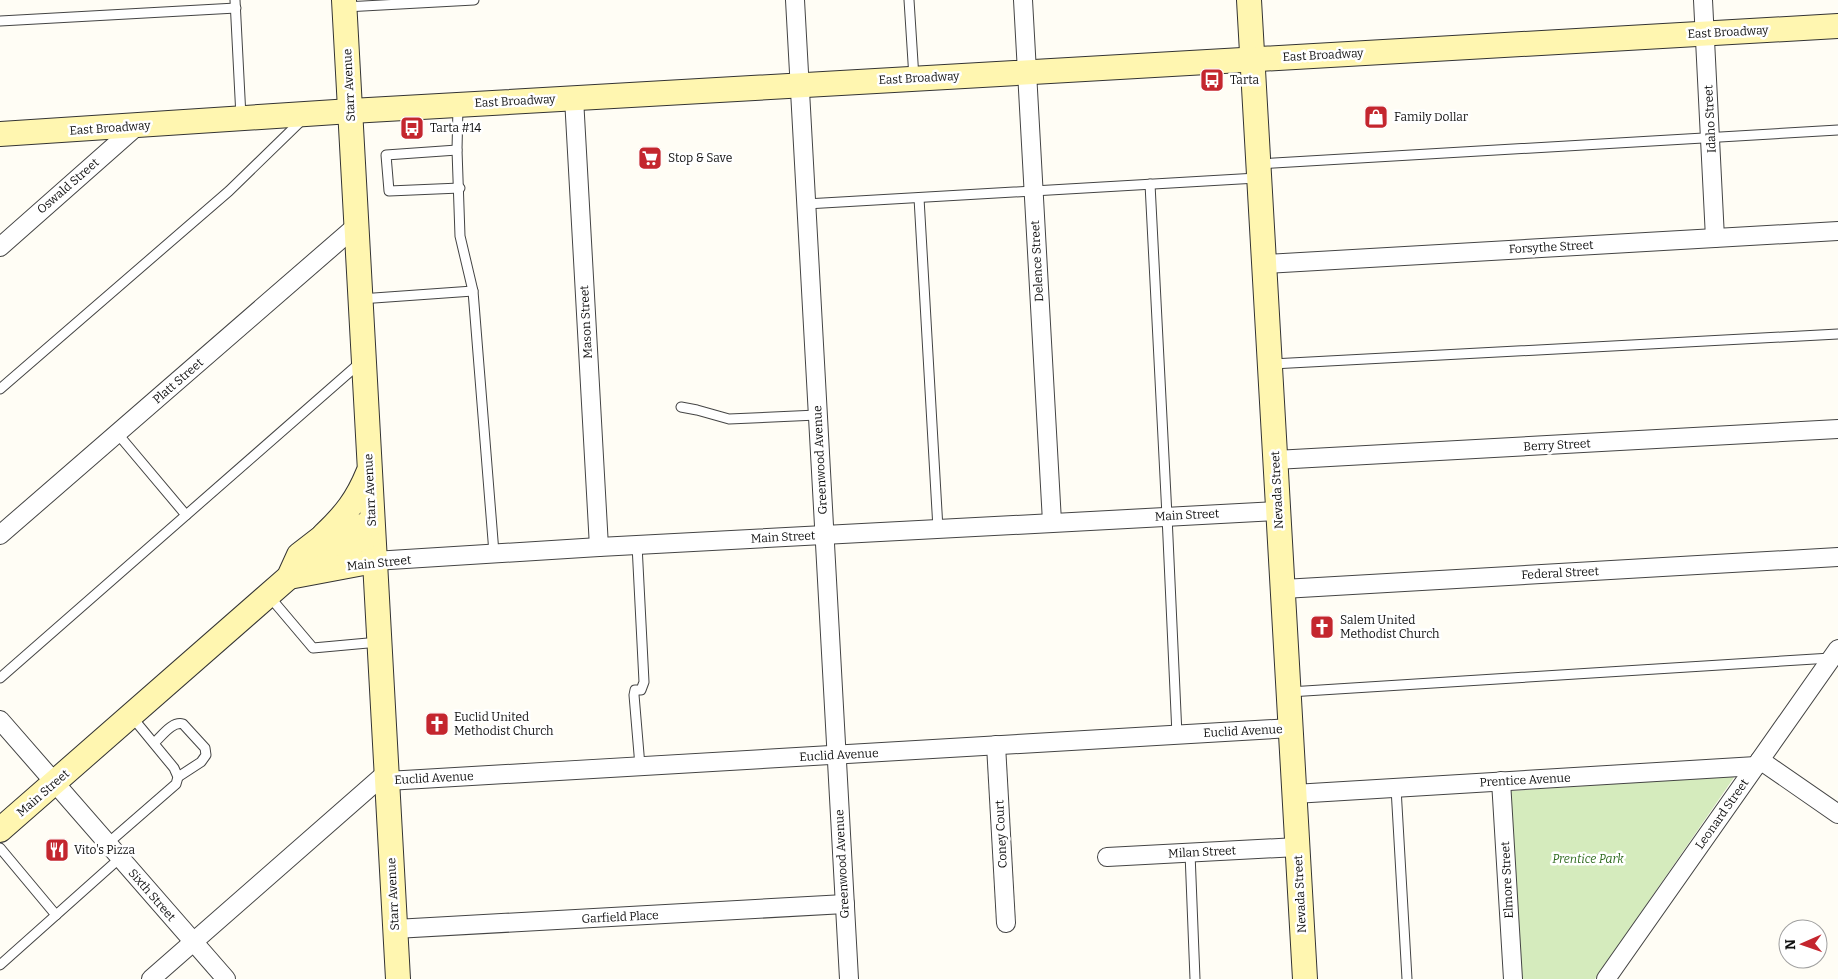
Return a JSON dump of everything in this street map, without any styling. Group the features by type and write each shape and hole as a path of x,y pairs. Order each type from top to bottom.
{"street":[{"name":"Greenwood Avenue","path":"795,0 849,979"},
{"name":"Delence Street","path":"1023,0 1052,522"},
{"name":"Nevada Street","path":"1250,0 1305,979"},
{"name":"Idaho Street","path":"1704,0 1715,238"},
{"name":"Starr Avenue","path":"345,4 398,979"},
{"name":"East Broadway","path":"0,134 351,111 1838,26"},
{"name":"Mason Street","path":"574,98 599,546"},
{"name":"Oswald Street","path":"0,247 136,126"},
{"name":"Platt Street","path":"0,535 356,226"},
{"name":"Forsythe Street","path":"1264,264 1838,231"},
{"name":"Berry Street","path":"1275,460 1838,429"},
{"path":"321,538 352,506 369,470"},
{"name":"Main Street","path":"0,830 293,576 374,561 599,546 824,536 1278,510"},
{"name":"Main Street","path":"293,576 299,554 321,538 337,531 372,528"},
{"path":"293,576 372,528"},
{"name":"Federal Street","path":"1283,589 1838,557"},
{"name":"Leonard Street","path":"1606,979 1835,654"},
{"name":"Sixth Street","path":"0,720 226,979"},
{"name":"Euclid Avenue","path":"151,979 387,777 640,766 1290,728"},
{"name":"Coney Court","path":"996,745 1006,923"},
{"path":"1758,763 1838,814"},
{"name":"Prentice Avenue","path":"1294,794 1758,763"},
{"name":"Elmore Street","path":"1501,781 1513,979"},
{"name":"Milan Street","path":"1107,857 1297,846"},
{"name":"Garfield Place","path":"395,929 845,904"}],"lane":[{"path":"345,4 474,0"},
{"path":"909,0 914,78"},
{"path":"0,21 235,4 241,119"},
{"path":"458,105 457,150 460,188 460,236 473,291 494,553"},
{"path":"0,389 229,191 308,114"},
{"path":"806,204 1150,184 1259,171 1838,130"},
{"path":"457,150 386,155 389,191 460,188"},
{"path":"1150,184 1176,735"},
{"path":"919,198 938,529"},
{"path":"360,299 473,291"},
{"path":"1270,364 1838,334"},
{"path":"0,678 364,360"},
{"path":"681,407 729,419 818,415"},
{"path":"117,433 186,515"},
{"path":"636,545 644,682 641,690 635,690 634,695 640,766"},
{"path":"269,595 313,648 379,642"},
{"path":"1288,692 1835,654"},
{"path":"107,844 176,784 178,777 174,768 131,716"},
{"path":"154,743 174,725 180,723 205,748 206,755 201,762 178,777"},
{"path":"1396,788 1407,979"},
{"path":"0,848 56,915"},
{"path":"1190,852 1196,979"},
{"path":"0,965 120,858"}],"green space":[{"name":"Prentice Park","path":"1735,776 1595,979 1520,979 1510,791"}],"place":[{"name":"Tarta","path":"1212,80"},
{"name":"Family Dollar","path":"1376,117"},
{"name":"Tarta #14","path":"412,128"},
{"name":"Stop & Save","path":"650,158"},
{"name":"Salem United Methodist Church","path":"1322,627"},
{"name":"Euclid United Methodist Church","path":"437,724"},
{"name":"Vito's Pizza","path":"57,850"}]}
